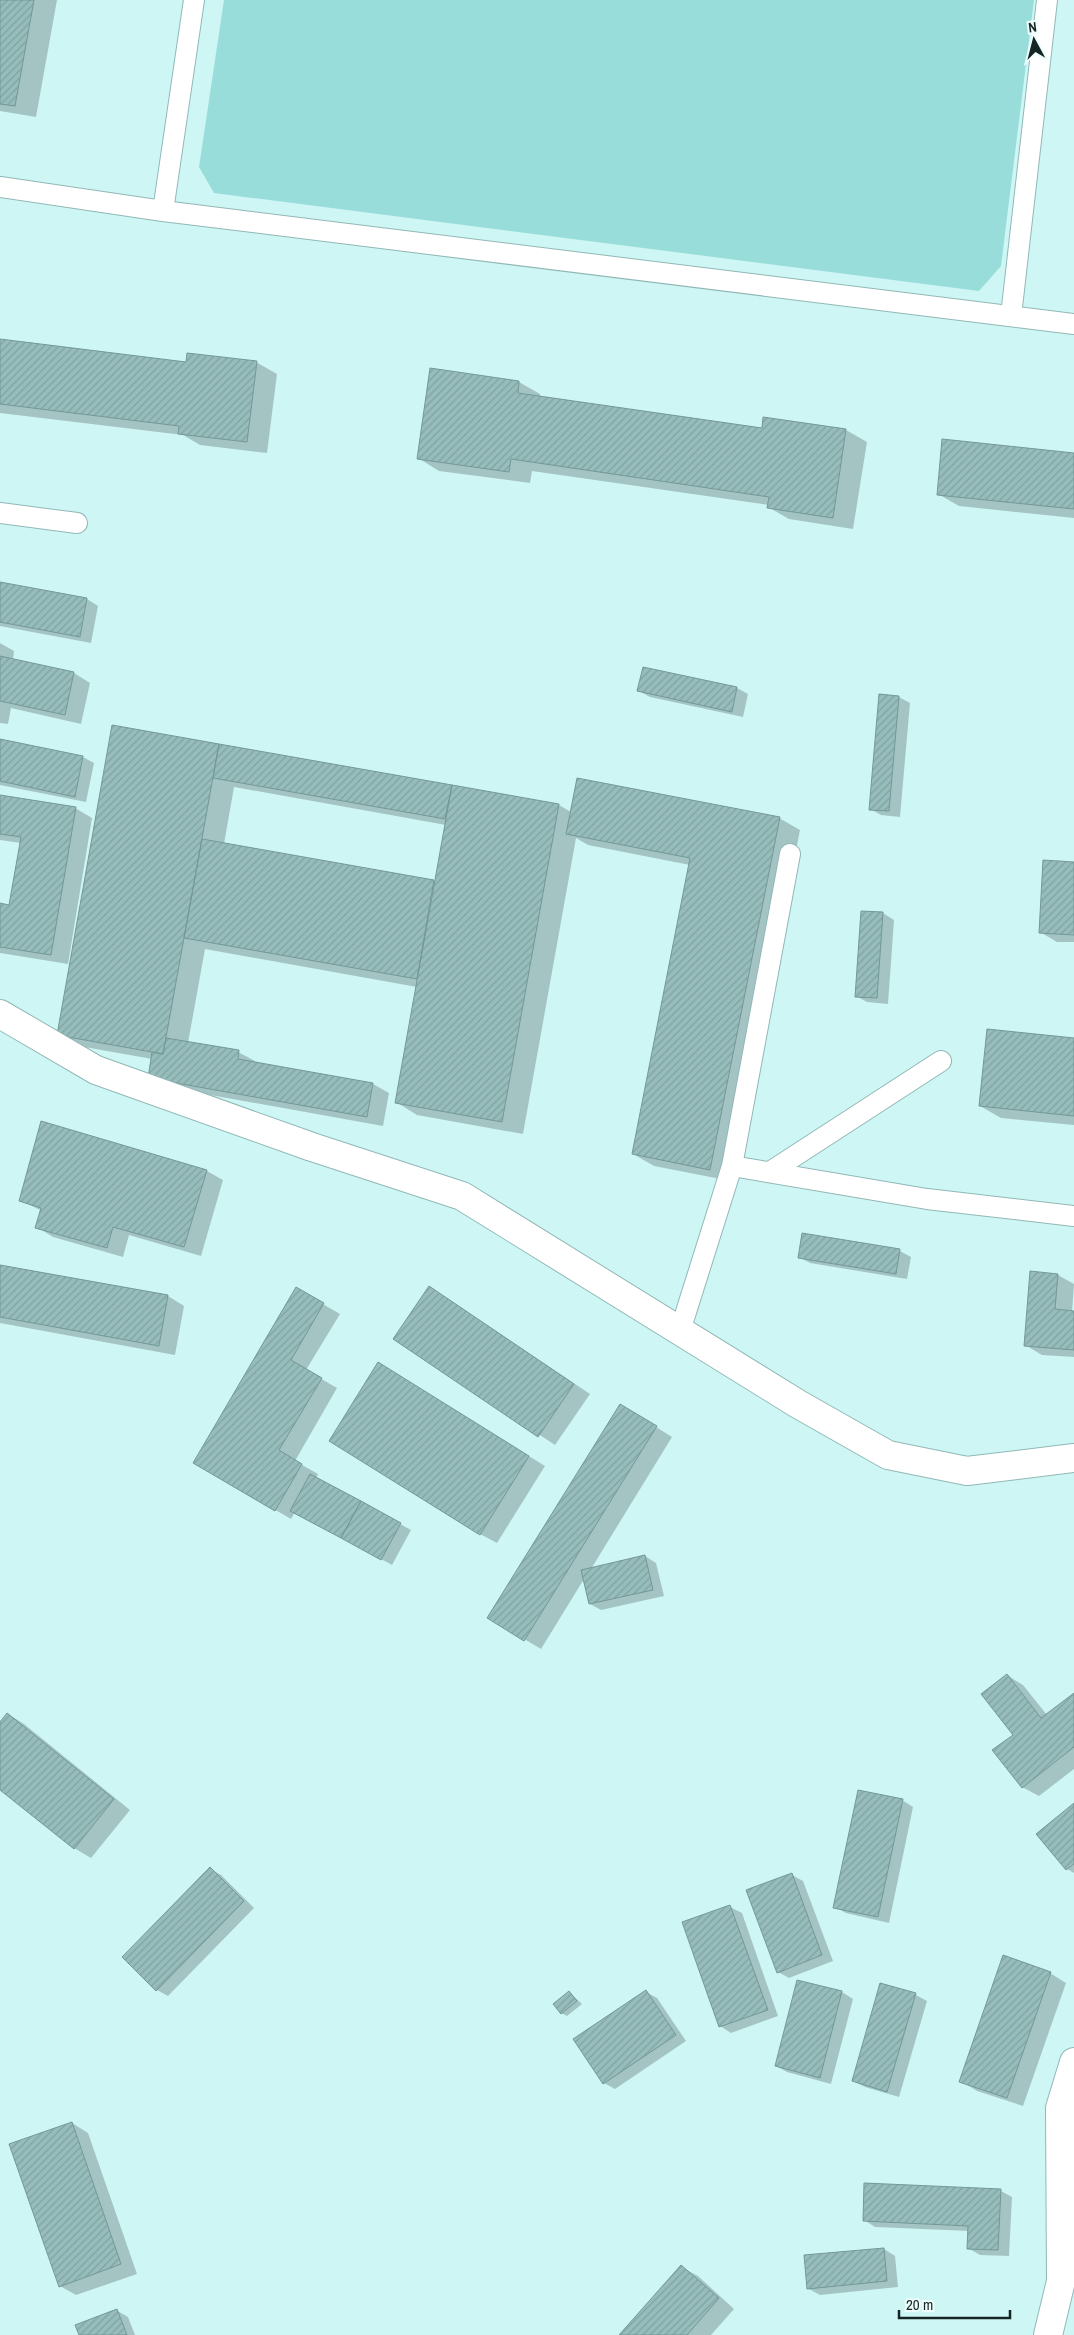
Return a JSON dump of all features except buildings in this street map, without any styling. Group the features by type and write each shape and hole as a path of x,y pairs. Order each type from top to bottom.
{"street":[{"path":"0,1014 96,1070 312,1147 462,1196 798,1404 888,1455 967,1471 1074,1458"},
{"path":"1048,2335 1061,2281 1060,2108 1074,2062"}],"lane":[{"path":"163,212 194,0"},
{"path":"1011,316 1047,0"},
{"path":"0,187 163,212 1074,324"},
{"path":"0,513 77,523"},
{"path":"680,1331 732,1166 790,854"},
{"path":"770,1172 941,1061"},
{"path":"732,1166 927,1199 1074,1216"}],"shaded area":[{"path":"224,0 1034,0 1001,266 979,291 214,193 199,167"}]}
